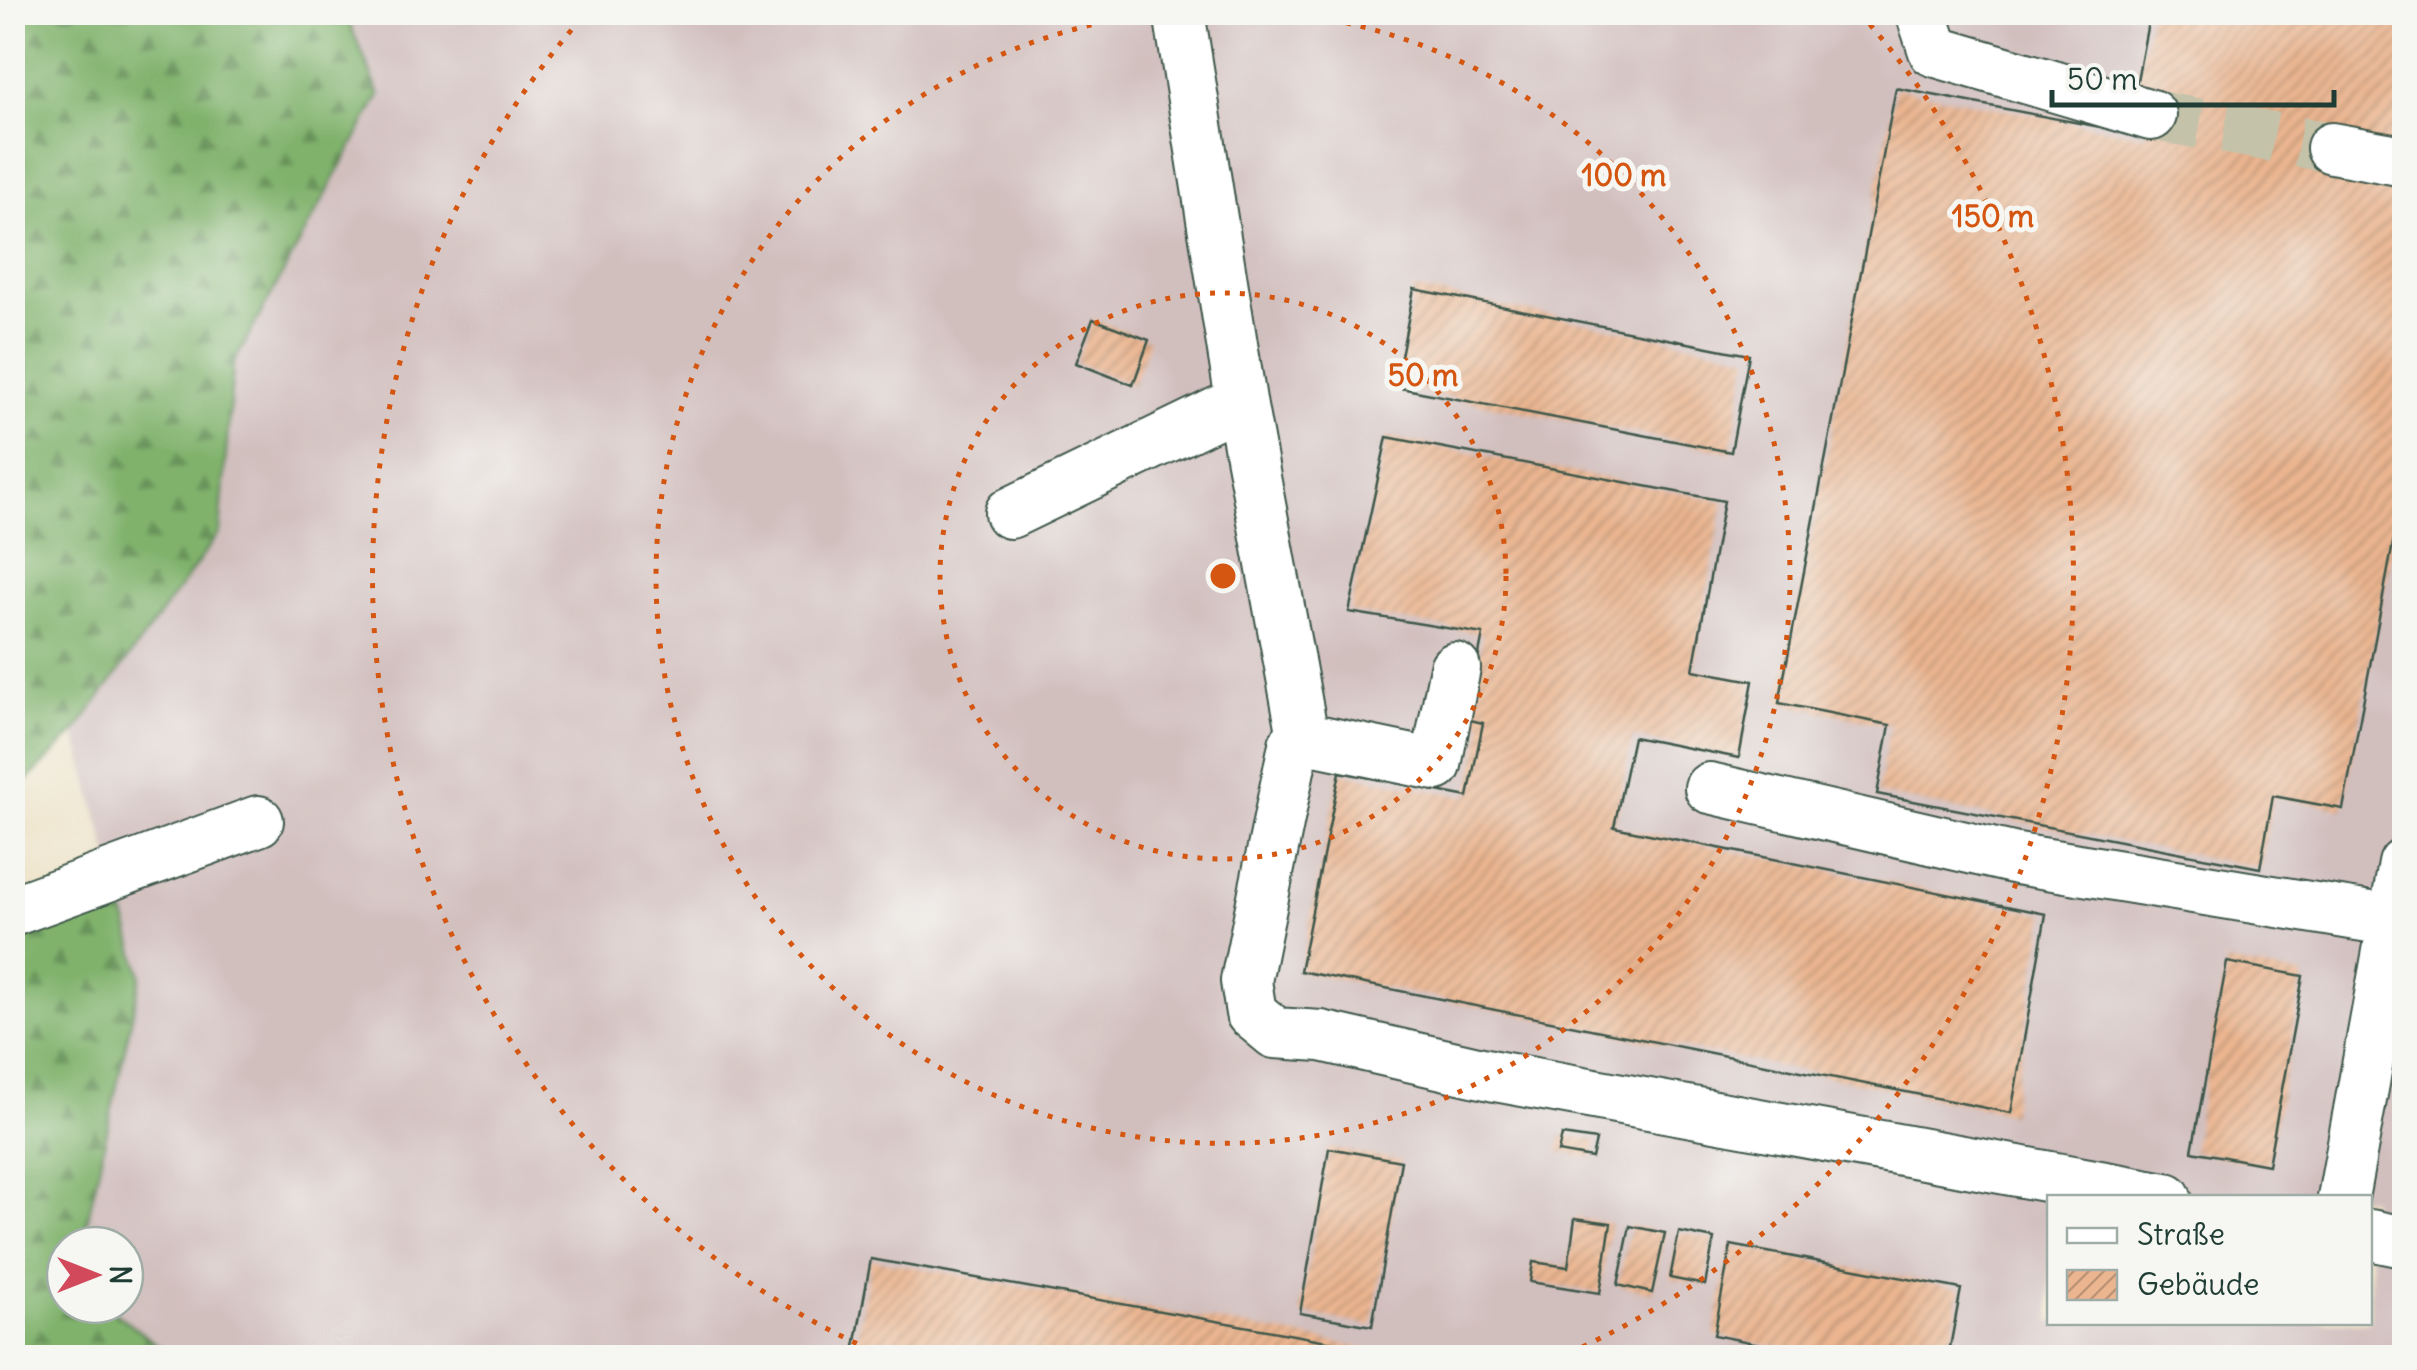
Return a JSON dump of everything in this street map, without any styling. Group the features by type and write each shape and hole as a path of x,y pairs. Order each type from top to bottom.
{"lane":[{"path":"1179,12 1242,407 1304,742"},
{"path":"1920,12 1934,52 2150,115"},
{"path":"2332,148 2404,161"},
{"path":"1010,512 1221,411 1242,407"},
{"path":"1455,668 1436,765 1316,740 1294,745 1246,981 1251,1013 1274,1033 1321,1036 1495,1076 2150,1195"},
{"path":"1710,788 2018,860 2394,922"},
{"path":"12,911 258,821"},
{"path":"2344,1195 2404,864"},
{"path":"2372,1235 2404,1242"}],"shaded area":[{"path":"345,13 2404,13 2404,1357 173,1357 131,1325 145,1325 145,1225 86,1225 141,975 75,732 220,532 233,365 380,96"}],"green space":[{"path":"13,12 345,13 380,95 233,365 220,532 75,732 13,795"},
{"path":"118,889 141,975 86,1225 45,1225 45,1325 131,1325 173,1357 13,1357 12,935"}],"building":[{"path":"2150,12 2404,12 2404,137 2328,171 2404,186 2404,485 2343,809 2273,796 2260,868 1877,794 1890,725 1779,703 1896,88 2147,136 2135,91"},
{"path":"1414,289 1749,355 1731,452 1395,387"},
{"path":"1093,319 1149,340 1133,385 1076,363"},
{"path":"1387,437 1724,501 1693,670 1753,681 1739,758 1633,737 1614,827 2046,914 2011,1113 1300,971 1340,772 1468,797 1483,723 1466,719 1483,634 1349,612"},
{"path":"2227,962 2303,976 2268,1165 2192,1151"},
{"path":"1562,1135 1596,1140 1592,1158 1558,1152"},
{"path":"1329,1148 1401,1161 1372,1326 1300,1313"},
{"path":"1575,1218 1611,1223 1600,1293 1530,1282 1533,1262 1568,1267"},
{"path":"1630,1226 1665,1233 1652,1293 1618,1285"},
{"path":"1679,1232 1714,1239 1705,1285 1670,1278"},
{"path":"1731,1245 1961,1289 1948,1358 1830,1358 1714,1335"},
{"path":"871,1259 1377,1350 1376,1358 853,1358"}],"tunnel":[{"path":"2151,115 2332,148"}]}
